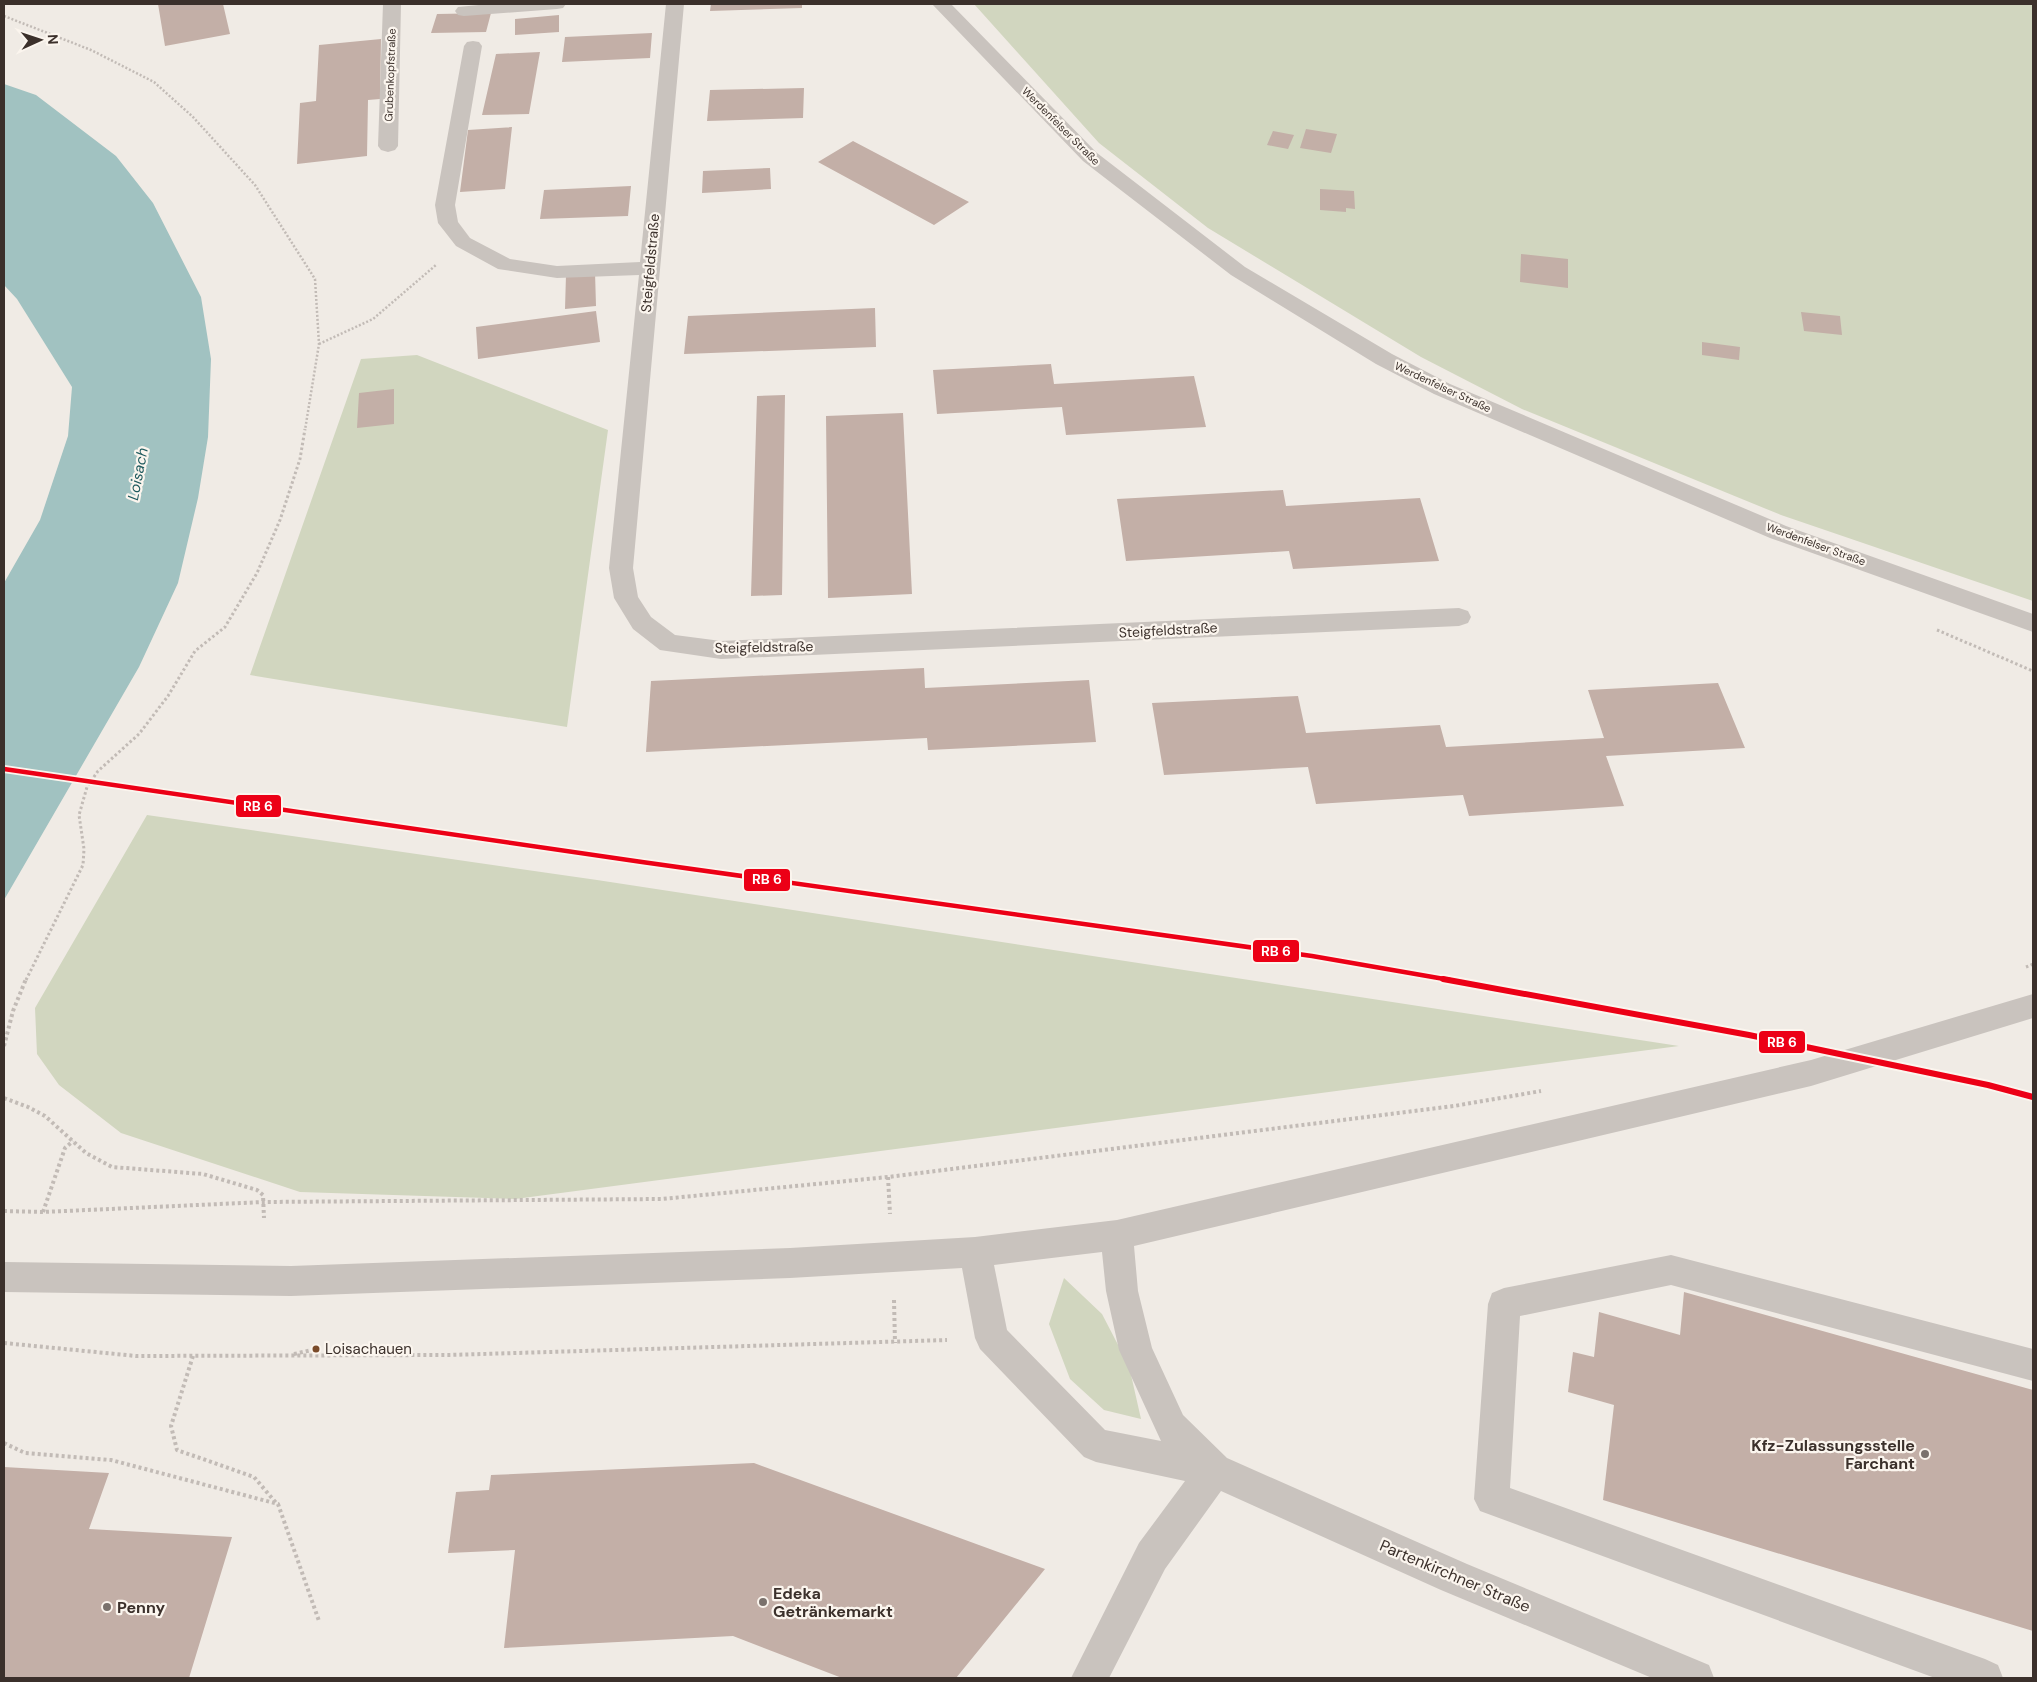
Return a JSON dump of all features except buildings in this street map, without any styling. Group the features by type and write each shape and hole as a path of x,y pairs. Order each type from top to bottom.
{"street":[{"name":"Grubenkopfstraße","path":"388,146 392,4"},
{"path":"464,11 557,4"},
{"name":"Steigfeldstraße","path":"675,4 621,568 626,598 642,623 669,643 721,650 1459,617"},
{"name":"Werdenfelser Straße","path":"941,4 1090,156 1159,212 1238,271 1384,359 1442,389 1778,532 2033,623"},
{"path":"473,46 444,204 448,223 463,242 505,265 557,272 649,268"},
{"path":"4,1277 291,1281 790,1263 975,1252 1117,1234 1478,1152 1811,1073 2033,1006"},
{"name":"Partenkirchner Straße","path":"1117,1234 1122,1291 1136,1350 1171,1427 1215,1470"},
{"path":"975,1252 992,1338"},
{"path":"1985,1678 1492,1500 1504,1304 1671,1270 2033,1365"},
{"name":"Partenkirchner Straße","path":"992,1338 1096,1445 1215,1470 1454,1577 1696,1678"},
{"path":"1089,1678 1152,1556 1215,1470"}],"path":[{"path":"4,16 92,50 154,82 193,117 255,185 315,279 319,344 300,459 280,520 257,573 225,627 195,651 168,696 140,734 98,771 87,787 79,815 84,849 83,866 33,962 13,1011 4,1046"},
{"path":"319,344 373,319 463,242"},
{"path":"2024,967 2033,964"},
{"path":"4,1211 43,1212 264,1202 662,1198 907,1174 1454,1106 1551,1089"},
{"path":"4,1098 35,1109 98,1162 112,1167 203,1174 257,1190 263,1195 264,1218"},
{"path":"43,1212 65,1148 73,1141"},
{"path":"4,1342 136,1356 286,1356 448,1355 992,1338"},
{"path":"286,1356 316,1350"},
{"path":"193,1356 171,1426 177,1450 254,1477 278,1504 319,1621"},
{"path":"4,1443 25,1453 111,1460 278,1504"}],"green space":[{"path":"974,4 2033,4 2033,601 1781,515 1522,409 1421,357 1208,228 1099,143"},
{"path":"417,355 608,430 567,727 250,675 361,359"},
{"path":"147,815 597,880 1679,1046 515,1199 300,1192 121,1133 59,1085 37,1054 35,1008"},
{"path":"1064,1278 1102,1314 1129,1366 1141,1419 1104,1410 1070,1379 1049,1324"}],"water":[{"name":"Loisach","path":"4,84 36,95 116,156 153,203 201,297 211,359 208,437 198,498 178,583 139,667 4,900 4,583 40,520 68,436 72,387 17,299 4,285"}],"transit line":[{"path":"4,769 642,862 1312,956 1548,997 1749,1035 1988,1085 2033,1097"}],"place":[{"name":"Loisachauen","path":"316,1349"},
{"name":"Kfz-Zulassungsstelle Farchant","path":"1925,1454"},
{"name":"Edeka Getränkemarkt","path":"763,1602"},
{"name":"Penny","path":"107,1607"}]}
